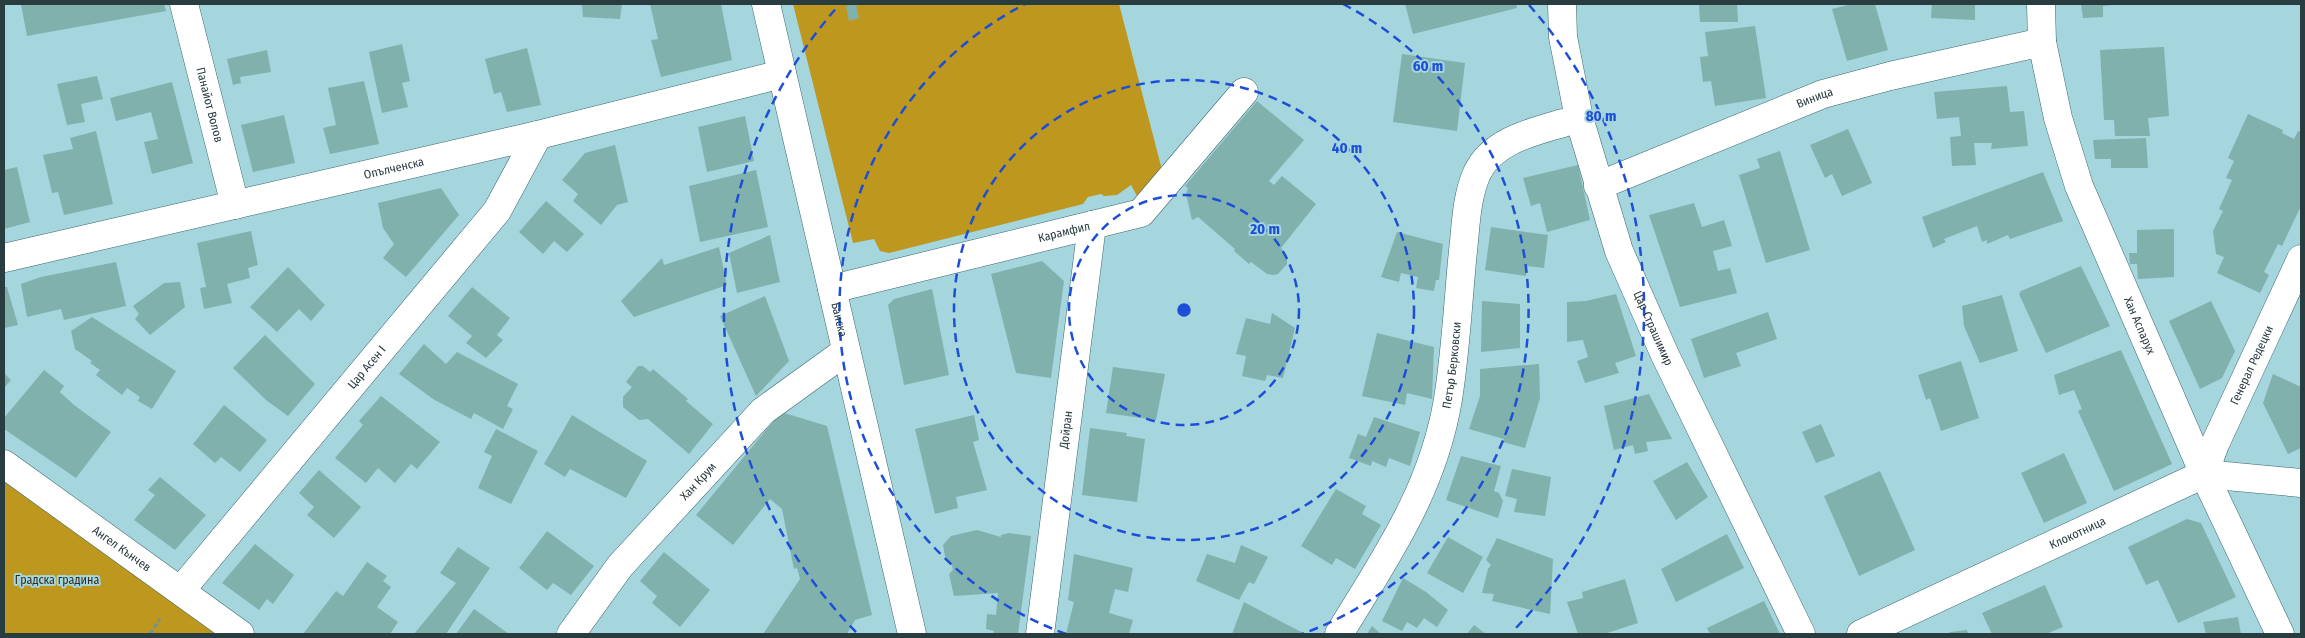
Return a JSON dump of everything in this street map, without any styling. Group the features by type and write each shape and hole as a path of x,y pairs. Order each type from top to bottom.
{"street":[{"name":"Панайот Волов","path":"184,4 235,204"},
{"name":"Банска","path":"766,4 912,634"},
{"name":"Цар Страшимир","path":"1562,4 1569,75 1578,118 1619,251 1645,312 1801,634"},
{"name":"Хан Аспарух","path":"2041,4 2042,42 2058,118 2078,186 2204,474 2280,634"},
{"name":"Виница","path":"1598,186 1823,94 1890,76 2042,42"},
{"name":"Опълченска","path":"4,258 538,135 782,74"},
{"name":"Карамфил","path":"832,288 1141,213 1244,92"},
{"name":"Петър Берковски","path":"1339,634 1411,514 1437,446 1448,398 1468,205 1478,172 1504,144 1529,133 1563,123"},
{"name":"Цар Асен I","path":"181,590 497,211 538,135"},
{"name":"Дойран","path":"1040,634 1092,225"},
{"name":"Генерал Редецки","path":"2204,474 2215,444 2301,259"},
{"name":"Хан Крум","path":"570,634 620,566 763,411 846,351"},
{"name":"Ангел Кънчев","path":"4,464 240,634"},
{"name":"Клокотница","path":"1861,634 2204,474 2301,482"}],"green space":[{"path":"793,4 1119,4 1162,170 1137,196 1131,185 1117,195 1104,196 1101,194 1088,197 1083,204 889,253 880,251 874,239 853,243"},
{"name":"Градска градина","path":"4,476 220,634 4,634"}],"building":[{"path":"21,4 164,4 166,11 27,36"},
{"path":"582,4 622,4 620,19 583,17"},
{"path":"650,4 721,4 732,60 661,77 651,40 658,39"},
{"path":"856,4 859,18 849,21 846,6"},
{"path":"1405,4 1516,4 1517,8 1413,34"},
{"path":"1699,4 1737,4 1738,22 1700,22"},
{"path":"1852,4 1875,4 1888,50 1847,61 1832,9"},
{"path":"1932,4 1975,4 1975,20 1931,18"},
{"path":"2081,4 2112,5 2103,6 2103,17 2083,18"},
{"path":"1755,26 1766,98 1715,106 1711,81 1703,82 1700,57 1708,56 1705,32"},
{"path":"402,44 410,81 402,83 408,107 382,113 369,52"},
{"path":"2164,47 2169,116 2148,118 2150,136 2115,136 2114,120 2104,120 2100,50"},
{"path":"527,48 541,105 507,112 501,92 494,94 485,59"},
{"path":"267,50 271,72 240,77 241,83 233,85 227,59"},
{"path":"1402,54 1465,63 1457,131 1393,122"},
{"path":"97,76 103,99 81,104 85,122 67,125 57,84"},
{"path":"364,81 379,144 330,154 323,128 336,125 328,88"},
{"path":"172,82 193,163 152,174 144,142 158,139 151,112 116,121 110,98"},
{"path":"2007,86 2010,112 2024,111 2028,146 1991,149 1992,143 1974,143 1976,165 1952,166 1950,137 1961,136 1959,117 1937,119 1934,92"},
{"path":"1257,101 1304,140 1269,181 1274,185 1282,176 1316,204 1281,248 1287,256 1287,264 1278,274 1273,275 1267,274 1251,262 1249,264 1234,251 1235,249 1198,217 1192,220 1186,194 1188,188 1185,186"},
{"path":"2248,114 2283,130 2282,133 2294,139 2298,131 2301,132 2301,206 2282,246 2278,244 2264,272 2269,275 2260,293 2217,273 2224,257 2216,254 2213,231 2223,211 2219,209 2232,180 2226,178 2234,161 2228,158"},
{"path":"284,115 295,163 253,172 241,125"},
{"path":"745,116 754,161 707,172 698,127"},
{"path":"1848,129 1872,183 1842,196 1832,174 1825,178 1810,145"},
{"path":"96,131 113,204 64,215 58,192 52,193 43,155 73,149 70,138"},
{"path":"2146,138 2148,168 2111,168 2111,159 2095,159 2093,140"},
{"path":"615,145 628,202 617,205 601,225 573,201 578,194 562,180 585,153"},
{"path":"1780,151 1810,250 1766,263 1739,175 1760,168 1757,159"},
{"path":"1578,165 1590,220 1547,232 1540,203 1531,206 1523,178"},
{"path":"17,167 30,222 4,229 4,170"},
{"path":"756,170 768,227 700,242 689,186"},
{"path":"2043,172 2063,221 2010,239 2008,235 1987,244 1987,240 1982,242 1977,226 1944,239 1946,242 1933,248 1922,217"},
{"path":"441,188 459,215 406,277 383,258 394,244 383,228 378,203"},
{"path":"546,201 584,234 567,252 554,241 543,254 519,232"},
{"path":"1694,203 1702,227 1724,220 1732,246 1713,251 1718,271 1730,268 1737,293 1680,307 1649,215"},
{"path":"1491,227 1548,235 1544,268 1527,266 1526,276 1485,270"},
{"path":"2174,229 2174,277 2138,279 2137,264 2130,264 2129,253 2137,253 2137,230"},
{"path":"251,231 258,265 248,268 250,278 227,284 232,303 204,309 200,288 206,287 197,243"},
{"path":"1397,232 1443,244 1439,280 1436,280 1434,291 1416,288 1418,277 1401,273 1399,282 1381,277"},
{"path":"770,235 780,282 737,293 729,253"},
{"path":"719,247 727,285 634,317 621,301 662,258 664,265"},
{"path":"1042,261 1064,281 1051,378 1016,373 991,274"},
{"path":"116,262 126,306 64,320 61,309 27,317 21,284 41,277"},
{"path":"2081,266 2110,326 2046,353 2019,294 2021,291"},
{"path":"288,267 325,305 311,321 299,309 277,332 250,307"},
{"path":"180,282 185,307 150,335 135,319 139,314 133,306 164,283"},
{"path":"4,287 7,287 18,325 4,328"},
{"path":"472,287 510,318 497,335 503,340 486,358 466,343 472,336 448,316"},
{"path":"932,289 949,375 904,385 888,305 894,299"},
{"path":"1616,294 1636,356 1615,363 1619,373 1585,383 1577,361 1588,357 1583,340 1567,342 1567,302 1586,301"},
{"path":"2002,295 2018,351 1980,363 1964,326 1962,306"},
{"path":"765,296 789,361 756,396 720,316"},
{"path":"1482,301 1520,304 1520,348 1481,352"},
{"path":"2211,301 2235,351 2222,378 2200,389 2169,321"},
{"path":"1768,312 1777,339 1736,353 1741,366 1704,378 1691,339"},
{"path":"1272,313 1295,328 1283,378 1267,375 1265,381 1242,376 1246,356 1236,354 1246,318 1270,324"},
{"path":"92,317 176,371 152,409 138,401 140,397 127,388 122,395 96,375 100,370 90,363 92,361 75,349 71,331"},
{"path":"1377,333 1434,347 1432,399 1407,393 1405,405 1362,396"},
{"path":"265,335 315,384 288,416 266,400 233,368"},
{"path":"424,344 446,364 457,352 518,384 507,406 513,409 503,429 474,413 471,419 433,399 399,374"},
{"path":"2121,350 2172,464 2114,491 2078,411 2082,409 2074,390 2059,395 2054,375"},
{"path":"1961,361 1979,418 1941,431 1930,398 1926,400 1918,375"},
{"path":"1539,364 1540,398 1525,448 1503,442 1504,439 1469,429 1480,396 1480,369"},
{"path":"638,366 643,366 650,372 653,369 688,399 686,401 713,424 689,454 648,419 639,420 623,407 623,397 632,387 626,382"},
{"path":"1113,367 1165,374 1156,420 1106,413"},
{"path":"44,370 64,386 60,392 74,405 111,432 76,478 4,429 4,418"},
{"path":"4,373 11,380 4,388"},
{"path":"2273,374 2301,387 2301,448 2288,454 2263,403"},
{"path":"1649,394 1672,439 1646,442 1648,451 1635,454 1633,445 1614,450 1604,406"},
{"path":"381,396 440,442 417,469 411,464 395,483 378,468 366,483 335,458 363,425 359,421"},
{"path":"224,405 267,440 240,472 221,457 215,463 193,444"},
{"path":"781,412 827,426 872,615 855,620 847,634 763,634 800,579 797,568 794,569 782,509 770,499 733,545 696,515"},
{"path":"572,415 647,461 626,498 570,469 565,477 544,464"},
{"path":"974,415 979,440 973,442 987,490 956,497 958,508 935,514 915,429"},
{"path":"1374,417 1420,432 1410,466 1389,458 1386,467 1372,461 1371,466 1349,458 1358,434 1366,437"},
{"path":"1821,424 1835,456 1816,463 1802,432"},
{"path":"1090,428 1127,433 1126,436 1145,439 1137,502 1082,495"},
{"path":"496,429 538,451 511,504 478,488 492,456 484,452"},
{"path":"2064,453 2087,503 2044,523 2021,473"},
{"path":"1461,456 1501,466 1494,491 1499,493 1503,501 1498,518 1446,500"},
{"path":"1687,462 1708,497 1676,520 1653,481"},
{"path":"1512,469 1551,477 1545,516 1514,512 1517,499 1505,496"},
{"path":"319,470 361,507 334,538 307,515 314,507 299,493"},
{"path":"1880,471 1915,550 1859,576 1824,496"},
{"path":"160,477 206,515 175,550 134,520 155,495 148,490"},
{"path":"1336,489 1366,506 1362,514 1381,525 1355,569 1336,558 1332,565 1301,546"},
{"path":"2187,519 2201,523 2236,597 2178,623 2158,580 2146,585 2128,547"},
{"path":"977,530 1001,537 1001,535 1009,533 1031,536 1018,634 993,634 994,631 986,629 987,614 996,615 998,593 954,596 949,574 953,570 952,565 946,561 943,545 951,536"},
{"path":"547,531 594,566 571,595 553,583 547,590 519,568"},
{"path":"1727,534 1744,568 1676,602 1661,569"},
{"path":"1448,537 1483,557 1463,593 1427,573"},
{"path":"1497,538 1553,559 1550,614 1492,601 1494,594 1482,593 1488,569 1491,565 1486,560"},
{"path":"255,544 294,575 273,604 267,599 259,610 222,583"},
{"path":"1241,545 1268,557 1254,584 1249,582 1239,600 1196,581 1207,554 1235,563"},
{"path":"458,547 490,568 446,634 414,634 456,583 440,573"},
{"path":"664,552 710,590 680,627 652,603 657,596 640,581"},
{"path":"1074,554 1133,568 1128,592 1115,589 1109,613 1133,620 1129,634 1066,634 1074,602 1068,600"},
{"path":"367,562 387,576 383,581 391,587 377,607 398,622 390,634 303,634 336,591 343,596"},
{"path":"1403,578 1426,592 1448,610 1437,627 1424,618 1417,628 1407,622 1402,631 1382,621"},
{"path":"1625,579 1638,623 1604,634 1578,634 1567,602 1583,598 1582,592"},
{"path":"2045,585 2063,627 2046,634 1992,634 1982,613"},
{"path":"1764,601 1780,634 1710,634 1707,628"},
{"path":"1244,602 1305,634 1232,634"},
{"path":"474,609 509,634 456,634"},
{"path":"2238,617 2241,634 2206,634 2203,622"},
{"path":"1474,625 1486,634 1467,634"},
{"path":"1372,626 1381,634 1367,634"},
{"path":"1967,630 1968,634 1945,634 1951,632"}]}
